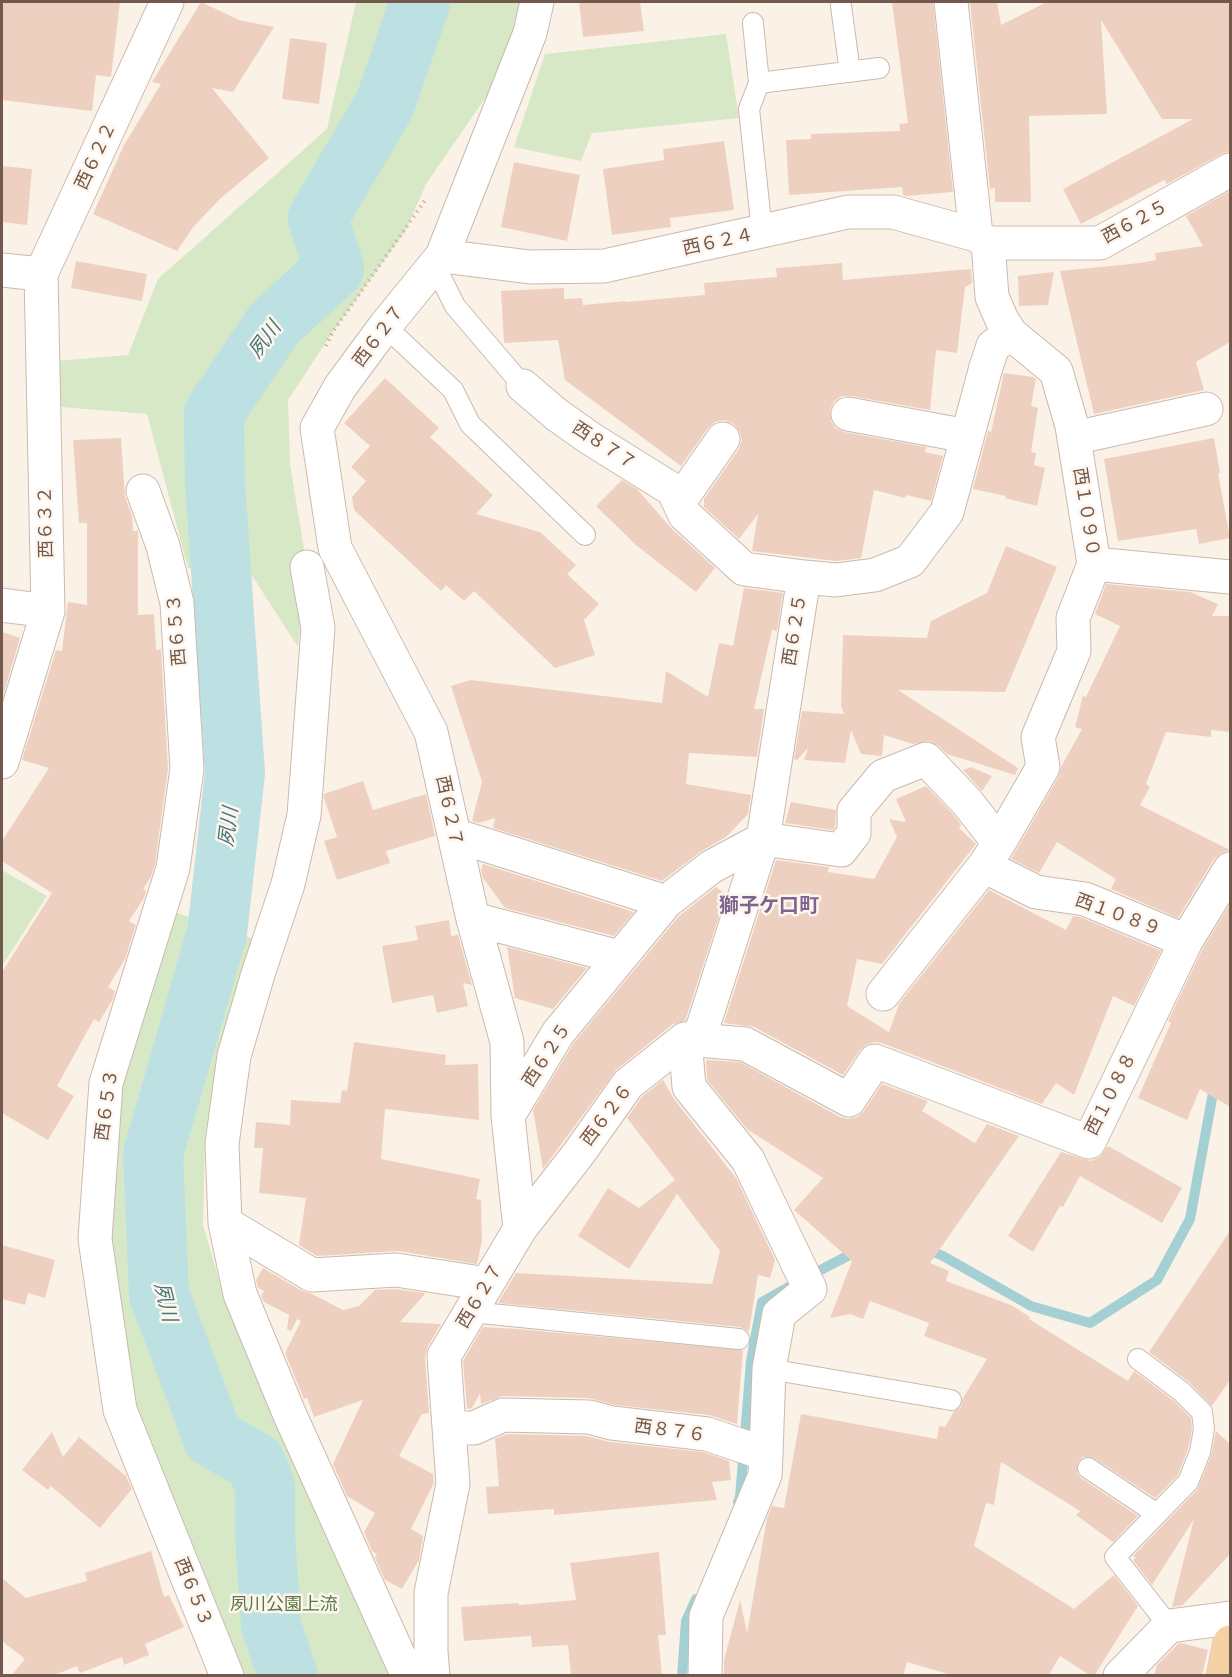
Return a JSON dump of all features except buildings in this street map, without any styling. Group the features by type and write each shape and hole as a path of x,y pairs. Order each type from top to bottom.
{"main road":[{"path":"1223,1676 1230,1642"}],"street":[{"name":"西６２２","path":"41,274 167,2"},
{"name":"西６２７","path":"433,1676 431,1593 453,1484 444,1356 520,1229 508,1116 507,1042 473,919 431,732 335,548 317,428 340,387 385,326 439,261 530,33 537,2"},
{"path":"951,2 982,239 992,297 1011,334"},
{"name":"西６２５","path":"982,239 1100,243 1230,170"},
{"name":"西６２４","path":"439,261 530,267 604,266 848,212 893,212 982,239"},
{"path":"2,270 41,274"},
{"name":"西６３２","path":"2,762 48,611 41,274"},
{"name":"西６２５","path":"508,1116 558,1033 666,902 711,867 763,839 804,577 836,580 875,575 910,561 947,512 993,346 1011,334"},
{"name":"西１０９０","path":"883,994 991,855 1042,767 1038,737 1074,651 1073,618 1094,564 1074,438 1056,371 1011,334"},
{"name":"西８７７","path":"523,386 557,415 591,439 673,490 685,515 744,569 804,577"},
{"path":"1074,438 1206,409"},
{"path":"848,414 968,436"},
{"path":"679,502 723,439"},
{"name":"西６５３","path":"143,491 163,546 177,603 186,769 173,868 106,1083 95,1239 120,1410 227,1676"},
{"path":"1094,564 1230,577"},
{"path":"307,567 318,628 304,815 288,884 234,1056 222,1144 225,1223 240,1294 289,1413 408,1676"},
{"path":"2,605 48,611"},
{"path":"705,1676 706,1616 765,1475 752,1449 779,1314 805,1279 748,1160 689,1087 692,1039 763,839 841,850 854,833 854,811 883,776 926,759 966,802 991,855"},
{"path":"454,835 666,902"},
{"name":"西１０８９","path":"991,855 1036,892 1084,899 1186,941"},
{"name":"西１０８８","path":"692,1039 745,1044 849,1100 875,1061 1089,1142 1186,941 1230,869"},
{"path":"473,919 619,957"},
{"name":"西６２６","path":"520,1229 579,1153 628,1084 692,1039"},
{"path":"225,1223 312,1275 396,1270 488,1284"},
{"name":"西８７６","path":"449,1428 474,1428 503,1415 589,1417 612,1423 707,1434 752,1449"},
{"path":"1120,1676 1168,1626 1230,1618"}],"lane":[{"path":"841,6 850,72"},
{"path":"753,23 759,83 749,109 762,232"},
{"path":"759,83 879,68"},
{"name":"西８７７","path":"439,261 455,306 523,386"},
{"path":"385,326 453,390 470,424 585,535"},
{"path":"471,1312 739,1339"},
{"path":"1138,1359 1182,1392 1202,1412 1204,1429 1200,1452 1188,1482 1115,1557 1168,1626"},
{"path":"769,1369 951,1400"},
{"path":"1088,1468 1157,1514"}],"path":[{"path":"332,333 406,230"}],"green space":[{"path":"356,2 537,2 530,33 426,184 406,230 332,333 288,400 290,464 307,567 298,647 251,574 188,568 147,414 61,407 56,361 128,355 158,279 327,129"},
{"path":"726,34 739,118 592,133 581,161 514,147 545,54"},
{"path":"2,870 47,896 2,966"},
{"name":"夙川公園上流","path":"177,913 254,939 221,1044 205,1138 203,1225 225,1299 393,1675 238,1675 133,1407 109,1239 121,1079"}],"waterway":[{"name":"夙川","path":"288,1676 271,1625 265,1534 265,1485 255,1462 213,1438 159,1294 153,1154 217,933 235,773 215,484 214,413 274,324 334,269 318,218 385,104 420,2"},
{"path":"924,1248 943,1256 1031,1306 1090,1323 1157,1280 1190,1219 1215,1082"},
{"path":"809,1276 859,1250"},
{"path":"738,1502 751,1361 762,1302 792,1285"},
{"path":"682,1676 686,1621 696,1599"}],"district":[{"name":"獅子ケ口町","path":"769,906"}]}
